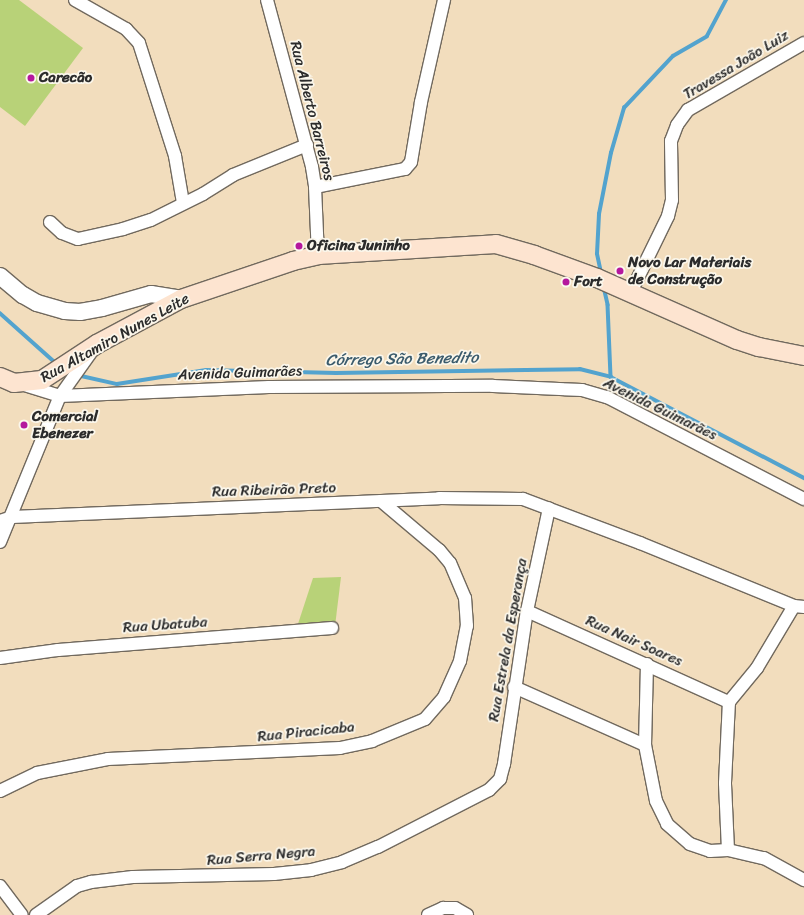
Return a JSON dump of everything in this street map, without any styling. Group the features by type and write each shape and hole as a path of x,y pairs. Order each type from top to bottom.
{"main road":[{"name":"Rua Altamiro Nunes Leite","path":"7,380 42,380 181,298 318,255 496,244 534,255 597,278 759,348 804,356"}],"street":[{"path":"75,0 126,29 140,43 175,156 184,203"},
{"name":"Rua Alberto Barreiros","path":"267,0 307,145 316,187 318,255"},
{"path":"316,187 404,168 411,162 421,102 444,0"},
{"name":"Travessa João Luiz","path":"622,290 668,216 672,200 671,141 677,125 688,110 804,42"},
{"path":"50,222 62,233 78,239 151,220 233,175 307,145"},
{"path":"0,276 22,296 37,303 80,312 102,308 151,294 181,298"},
{"path":"0,542 12,517 62,394 92,351"},
{"name":"Avenida Guimarães","path":"7,380 62,394 276,387 493,386 582,390 607,397 804,499"},
{"name":"Rua Ribeirão Preto","path":"0,522 12,517 380,501 516,499 549,508 799,606"},
{"name":"Rua Piracicaba","path":"0,791 37,772 108,760 340,748 372,741 425,719 444,697 460,661 467,626 465,598 450,563 439,550 380,501"},
{"name":"Rua Estrela da Esperança","path":"500,779 504,764 514,687 527,611 549,508"},
{"path":"728,850 725,783 729,702 757,668 799,606"},
{"name":"Rua Nair Soares","path":"527,611 729,702"},
{"name":"Rua Ubatuba","path":"0,658 66,649 332,628"},
{"path":"647,664 644,745 656,801 667,824 690,844 710,851 728,850 764,858 804,880"},
{"path":"514,687 644,745"},
{"name":"Rua Serra Negra","path":"36,915 77,886 91,882 133,877 274,874 311,870 342,862 378,847 489,790 500,779"},
{"path":"0,886 22,915"},
{"path":"428,915 449,908 455,908 467,915"}],"green space":[{"name":"Carecão","path":"0,0 19,0 83,48 25,126 0,107"},
{"path":"341,577 335,626 296,630 313,578"}],"waterway":[{"path":"601,273 597,254 599,214 611,153 624,108 673,56 707,36 726,0"},
{"path":"604,287 608,305 611,377"},
{"name":"Córrego São Benedito","path":"0,313 57,364"},
{"name":"Córrego São Benedito","path":"77,375 117,384 206,370 336,373 580,369 611,377 804,478"}],"place":[{"name":"Carecão","path":"31,78"},
{"name":"Oficina Juninho","path":"299,246"},
{"name":"Novo Lar Materiais de Construção","path":"620,271"},
{"name":"Fort","path":"566,282"},
{"name":"Comercial Ebenezer","path":"24,425"}]}
